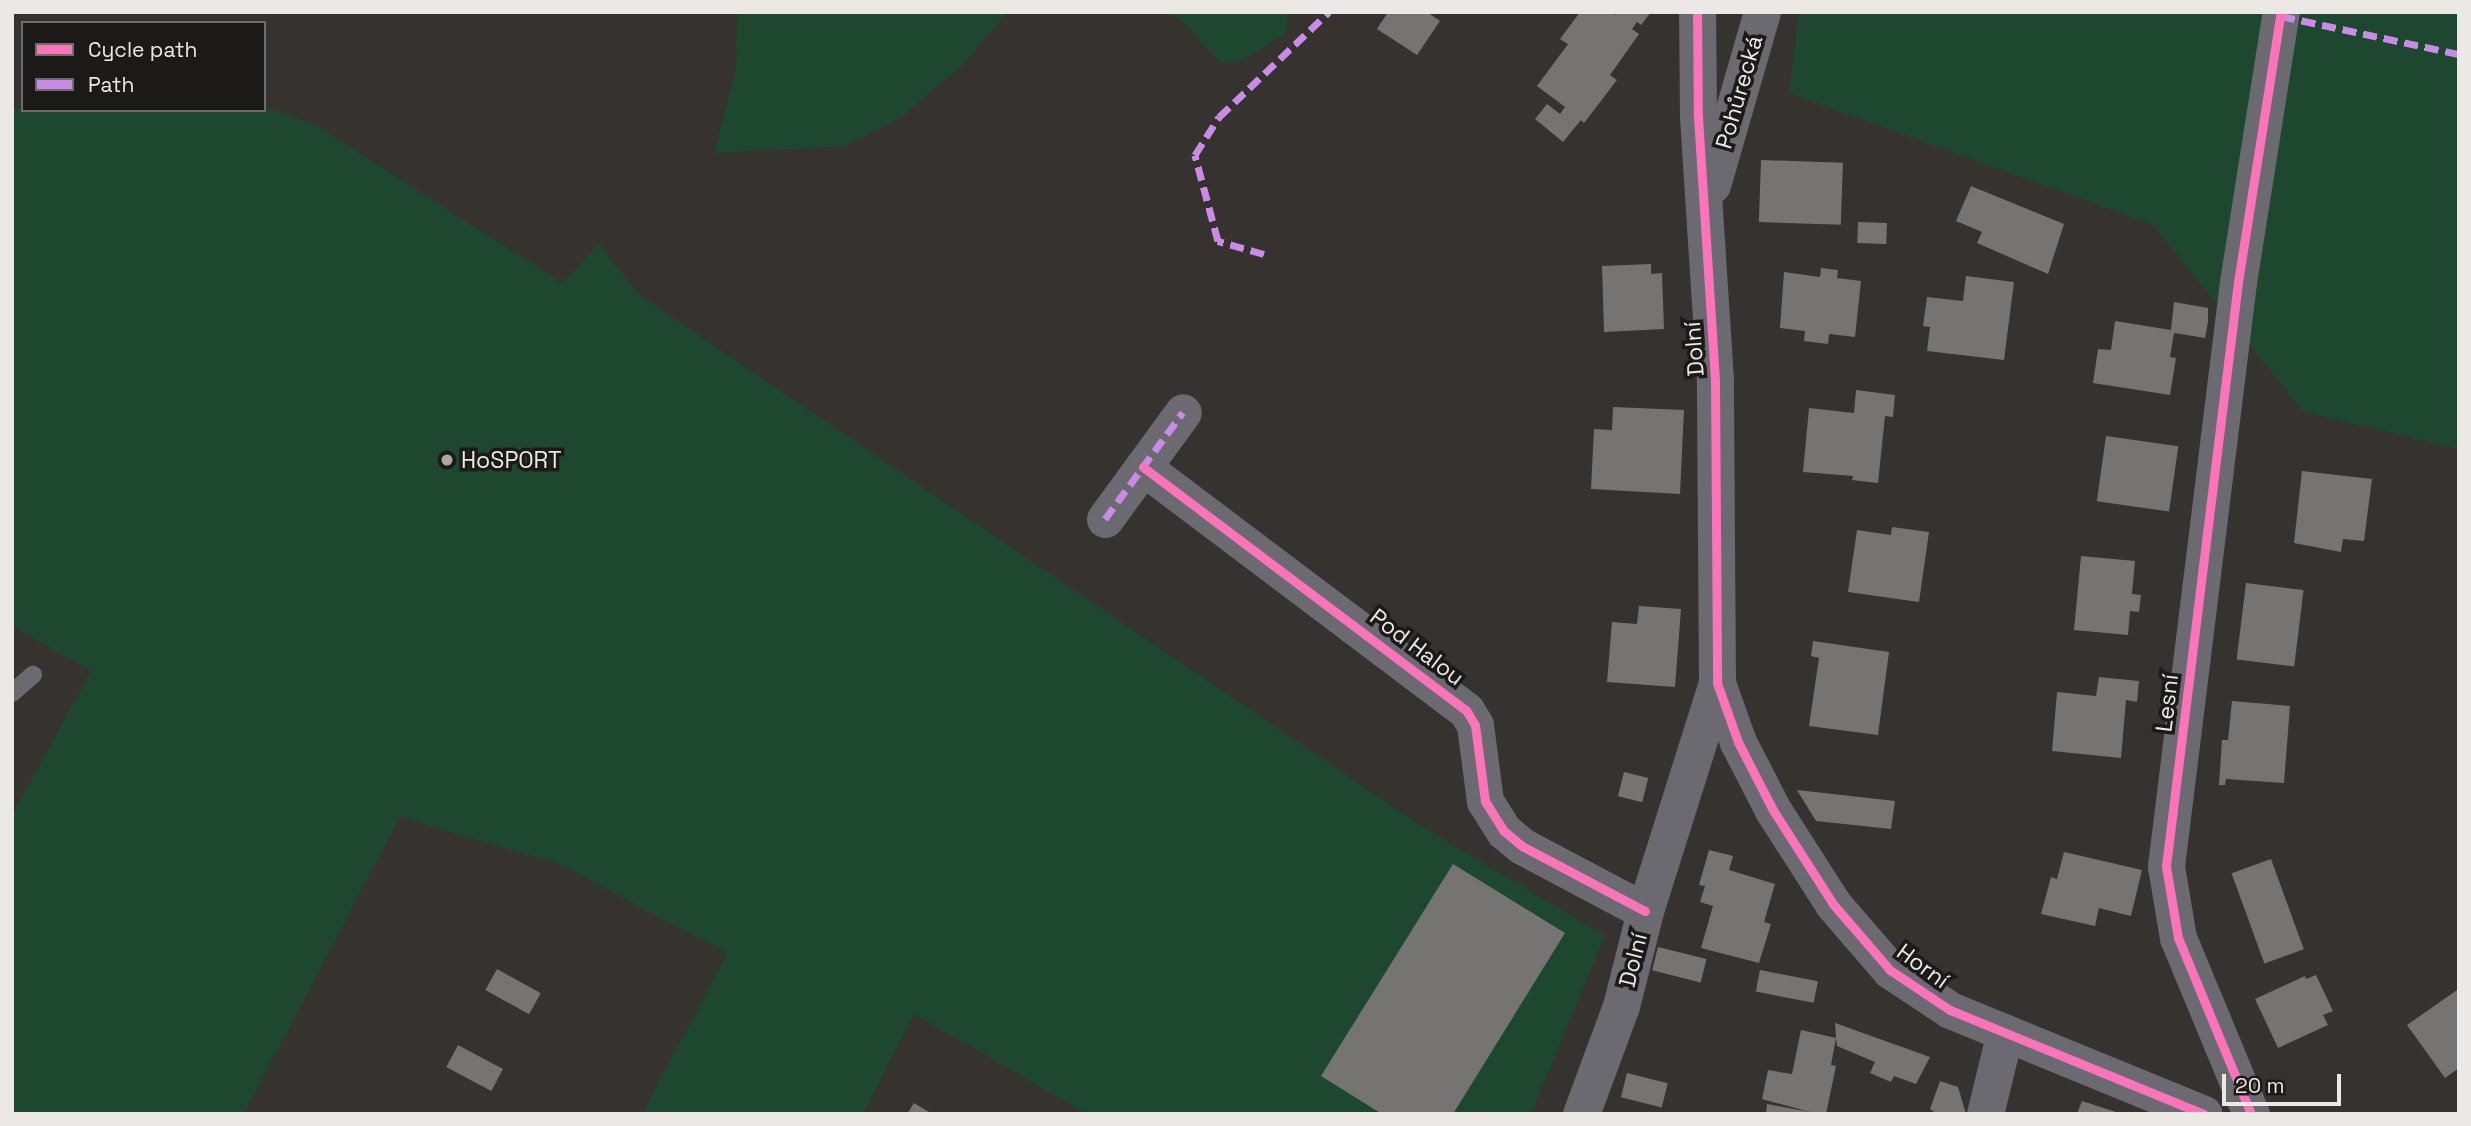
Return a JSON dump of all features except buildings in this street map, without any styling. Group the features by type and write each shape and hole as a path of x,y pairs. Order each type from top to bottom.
{"street":[{"name":"Dolní","path":"1581,1114 1621,1006 1645,911 1717,683 1716,380 1703,213 1697,12"},
{"name":"Pohůrecká","path":"1703,213 1762,12"},
{"name":"Lesní","path":"2251,1114 2178,938 2166,866 2238,282 2281,12"},
{"path":"1105,519 1183,412"},
{"name":"Pod Halou","path":"1143,467 1466,709 1475,724 1485,801 1504,831 1522,846 1645,911"},
{"name":"Horní","path":"1717,683 1738,742 1773,810 1833,904 1890,970 1950,1010 2203,1114"},
{"path":"1985,1114 2005,1032"}],"lane":[{"path":"12,693 33,675"}],"green space":[{"path":"737,12 1007,12 964,63 901,117 846,146 714,153 736,67"},
{"path":"1167,12 1289,12 1284,34 1240,62 1220,62 1182,21"},
{"path":"1799,12 2459,12 2459,449 2304,412 2153,225 1789,93"},
{"name":"HoSPORT","path":"21,108 21,112 266,112 266,108 314,124 562,283 599,244 639,295 1424,828 1605,936 1531,1114 1087,1114 914,1014 863,1114 642,1114 727,953 559,864 400,817 244,1114 12,1114 12,815 91,671 12,626 12,110"}],"marked path":[{"path":"1264,254 1218,241 1195,155 1219,117 1329,12"},
{"path":"2281,16 2459,54"},
{"path":"1105,519 1183,412"}],"cycle path":[{"path":"1697,12 1698,117 1715,380 1717,683 1738,742 1773,810 1833,904 1890,970 1950,1010 2203,1114"},
{"path":"2251,1114 2178,938 2166,866 2238,282 2281,12"},
{"path":"1143,467 1466,710 1475,725 1485,801 1504,831 1522,846 1645,911"}],"place":[{"name":"HoSPORT","path":"447,460"}]}
